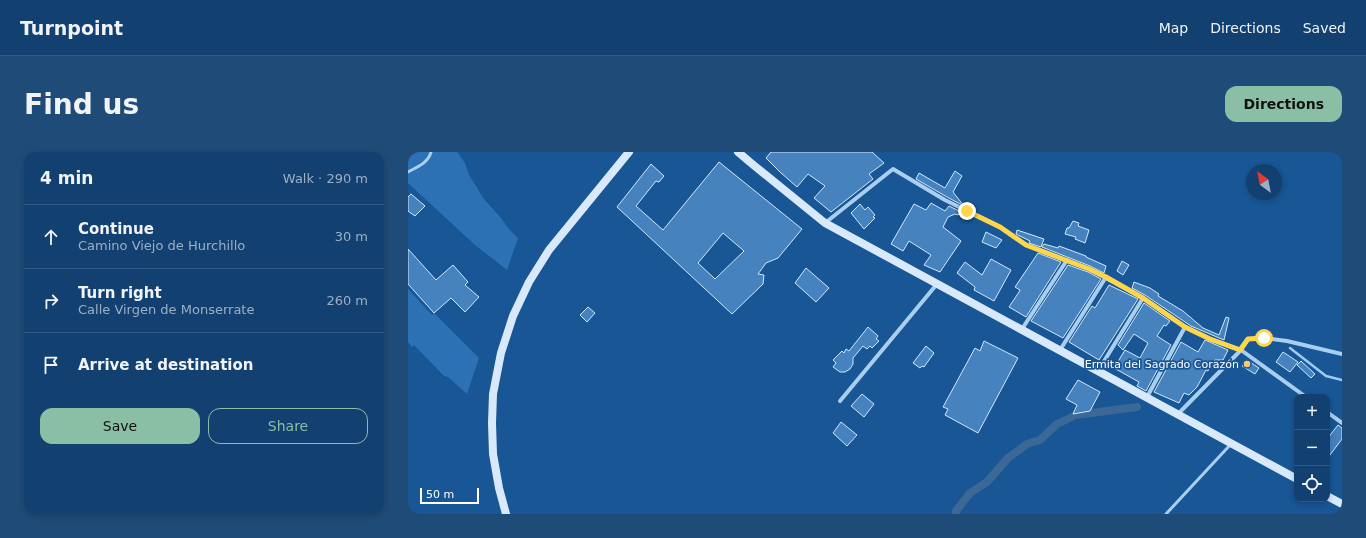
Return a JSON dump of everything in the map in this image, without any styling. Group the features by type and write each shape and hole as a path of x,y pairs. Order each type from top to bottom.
{"main road":[{"path":"738,152 825,223 1294,477"},
{"path":"506,514 499,488 493,454 493,394 501,353 513,316 529,282 549,250 629,153"},
{"path":"1330,498 1342,504"}],"street":[{"path":"825,223 893,169 946,200 1000,227 1026,245 1067,260 1106,277 1143,298 1185,327 1210,339 1240,350 1302,394"},
{"path":"1022,330 1067,260"},
{"path":"1060,350 1106,277"},
{"path":"840,401 938,284"},
{"path":"1098,371 1143,298"},
{"path":"1147,397 1185,327"},
{"path":"1177,414 1240,350 1248,339 1264,338 1287,341 1342,354"},
{"path":"1330,414 1342,423"}],"lane":[{"path":"408,172 420,167 430,156 431,152"},
{"path":"1166,514 1232,444"}],"shaded area":[{"path":"408,152 457,152 465,163 469,175 484,199 518,238 507,270 475,245 408,183"},
{"path":"408,289 432,315 434,313 479,358 467,394 448,377 444,376 414,345 412,347 408,342"}],"building":[{"path":"771,152 872,152 884,163 869,174 873,179 831,212 814,198 825,186 808,174 797,187 766,158"},
{"path":"719,162 802,229 778,258 766,263 758,274 764,275 763,284 732,314 617,207 651,164 664,176 659,182 656,181 636,206 663,230","holes":["723,233 744,251 715,279 698,263"]},
{"path":"955,171 962,176 953,192 964,206 916,179 919,173 945,188"},
{"path":"411,194 425,206 415,216 408,211 408,197"},
{"path":"931,203 945,211 949,206 961,212 958,215 955,214 948,217 943,227 961,241 940,272 924,265 931,255 909,241 903,251 891,244 914,204 926,210"},
{"path":"860,204 865,210 868,207 875,215 873,217 875,218 864,229 851,213"},
{"path":"1073,221 1079,223 1078,226 1089,230 1085,243 1075,239 1076,237 1065,234 1067,228 1069,228"},
{"path":"1017,230 1044,239 1041,247 1029,243 1030,241 1016,234"},
{"path":"986,232 1002,240 996,248 982,242"},
{"path":"1044,244 1058,248 1059,246 1086,256 1106,266 1104,273 1042,247"},
{"path":"408,249 436,280 453,265 468,282 465,285 479,297 465,312 451,298 434,313 408,284"},
{"path":"1038,253 1061,262 1026,317 1009,307 1020,290 1015,287"},
{"path":"991,259 1011,270 994,301 974,290 975,287 957,273 965,262 982,275"},
{"path":"1122,261 1129,265 1123,275 1117,271"},
{"path":"1068,265 1088,272 1101,279 1063,338 1031,321"},
{"path":"806,268 829,288 816,302 795,283"},
{"path":"1134,282 1150,288 1159,294 1158,296 1183,311 1203,328 1219,335 1226,317 1229,318 1224,340 1191,326 1132,288"},
{"path":"1109,285 1138,299 1099,360 1069,342 1092,306 1095,308"},
{"path":"1144,303 1170,321 1166,326 1164,325 1157,336 1171,345 1146,391 1137,386 1139,382 1114,368 1125,350 1140,358 1148,343 1134,334 1123,350 1118,345"},
{"path":"588,307 595,313 587,322 580,315"},
{"path":"868,327 878,336 876,339 879,341 872,348 870,346 867,349 863,346 853,358 853,364 850,369 845,372 840,372 833,367 836,363 833,360 842,351 844,353 846,349 849,351"},
{"path":"1205,340 1228,350 1223,360 1215,360 1208,371 1206,370 1197,387 1189,395 1184,393 1179,403 1154,392 1181,342 1198,352"},
{"path":"984,341 1018,358 978,433 945,415 948,409 943,407 975,348 980,351"},
{"path":"926,346 934,353 924,367 922,366 920,368 913,363"},
{"path":"1283,352 1298,362 1290,372 1276,362"},
{"path":"1247,360 1259,368 1255,374 1242,366"},
{"path":"1301,361 1315,374 1311,378 1297,365"},
{"path":"1078,380 1100,392 1090,411 1073,414 1077,405 1066,399"},
{"path":"862,394 874,404 864,417 851,406"},
{"path":"841,422 857,435 847,446 833,433"},
{"path":"1338,425 1342,428 1342,439 1330,455 1330,435"}],"waterway":[{"path":"1290,348 1326,376 1342,380"},
{"path":"956,514 956,511 970,493 987,482 1008,458 1027,444 1040,440 1057,424 1076,415 1137,407"}],"place":[{"name":"Ermita del Sagrado Corazón","path":"1247,364"}],"route":[{"path":"967,211 1000,227 1026,245 1067,260 1106,277 1143,298 1185,327 1210,339 1240,350 1248,339 1264,338"}]}
